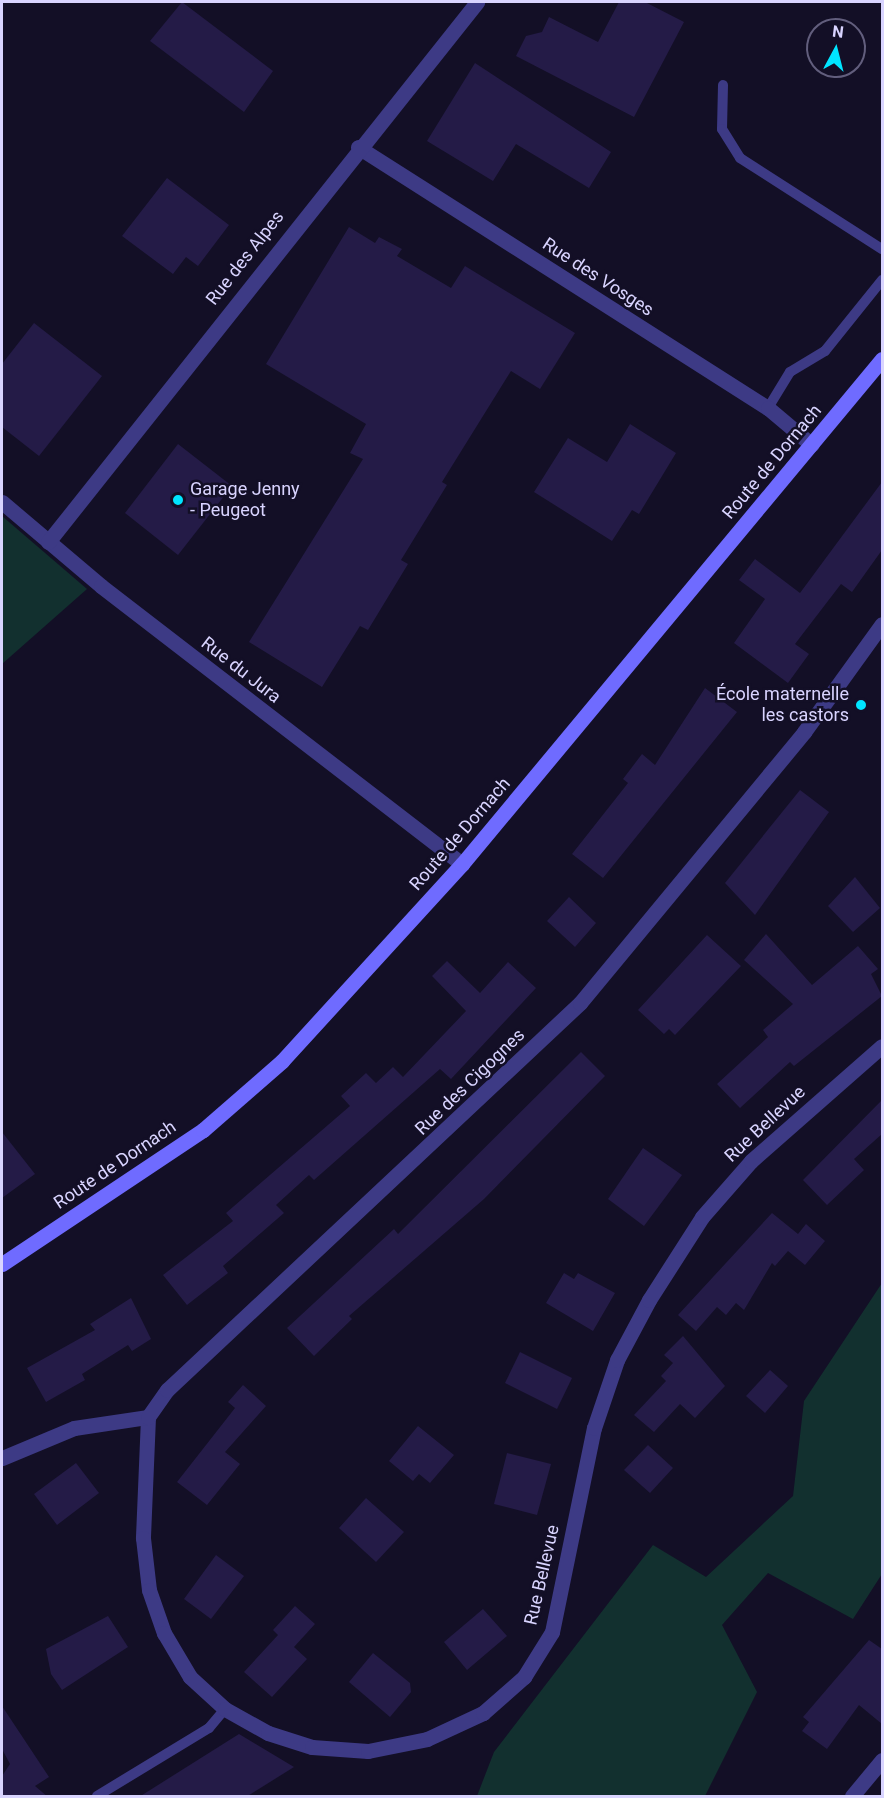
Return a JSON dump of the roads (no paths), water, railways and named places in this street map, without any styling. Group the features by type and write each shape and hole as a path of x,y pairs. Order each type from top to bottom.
{"main road":[{"name":"Route de Dornach","path":"2,1264 203,1130 282,1061 462,864 813,445 882,359"}],"street":[{"name":"Rue des Alpes","path":"48,542 358,147 477,2"},
{"name":"Rue des Vosges","path":"358,147 768,408 813,445"},
{"name":"Rue du Jura","path":"2,502 48,542 462,864"},
{"name":"Rue des Cigognes","path":"148,1417 167,1390 580,1003 804,732 882,624"},
{"name":"Rue Bellevue","path":"148,1417 143,1538 149,1590 164,1633 190,1677 225,1709 268,1733 312,1747 368,1751 427,1739 483,1713 524,1677 552,1632 594,1428 616,1360 649,1300 702,1217 751,1161 882,1046"},
{"path":"2,1458 74,1428 148,1417"},
{"path":"852,1797 882,1760"}],"lane":[{"path":"723,85 722,129 740,158 882,249"},
{"path":"768,408 790,372 825,351 882,280"},
{"path":"97,1797 209,1728 225,1709"}],"place":[{"name":"Garage Jenny - Peugeot","path":"178,500"},
{"name":"École maternelle les castors","path":"861,705"}]}
